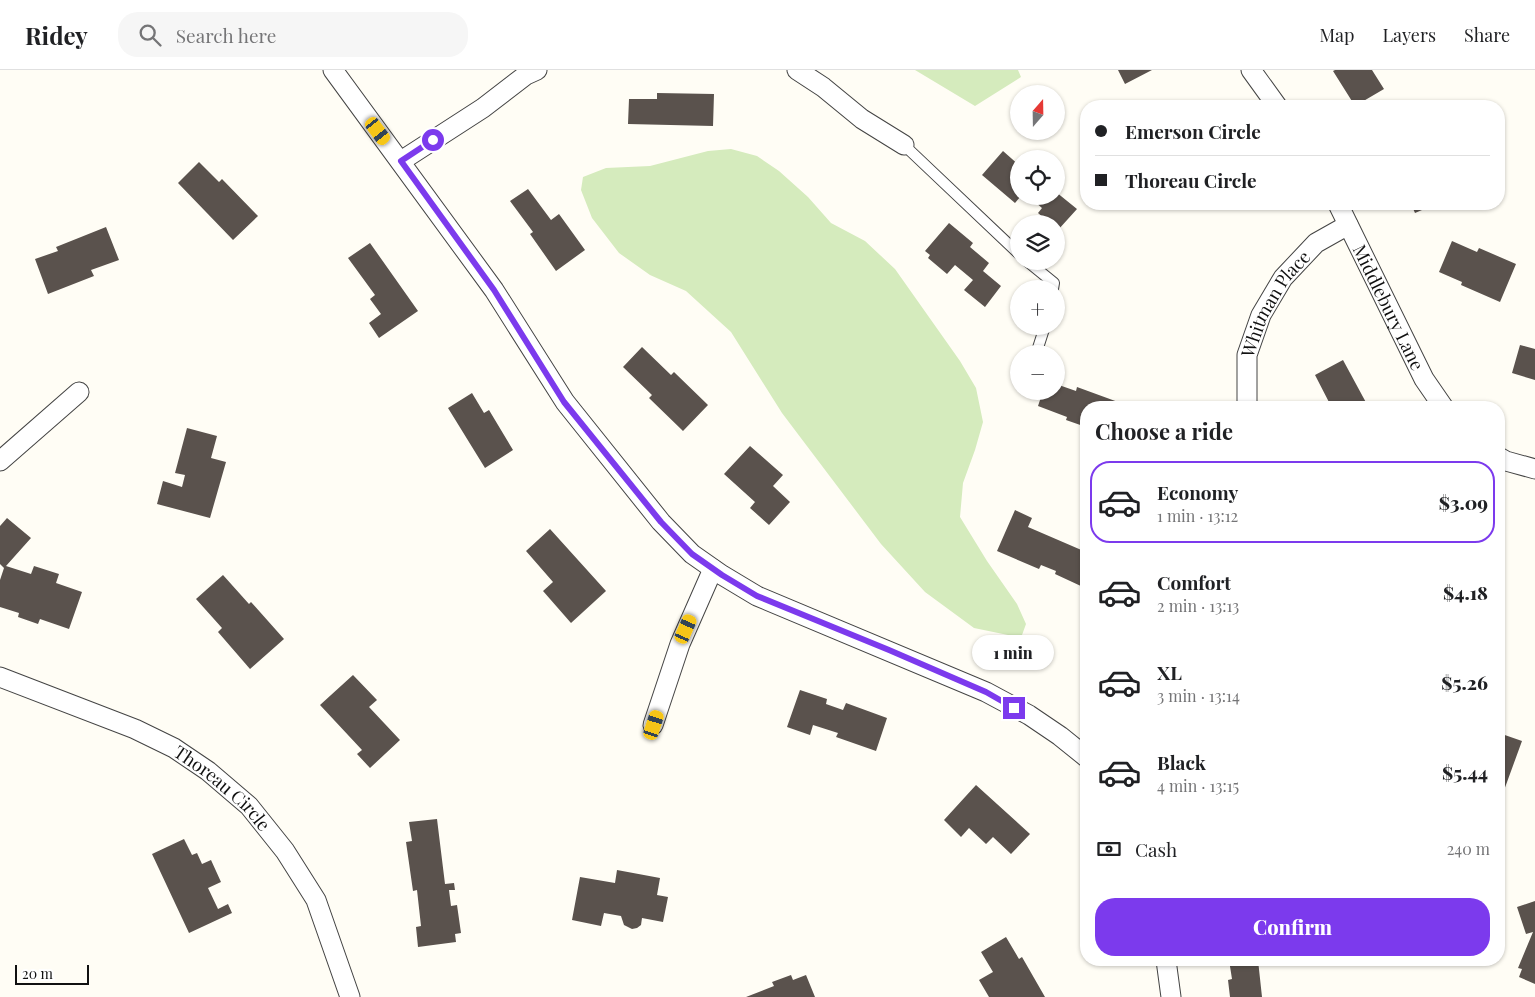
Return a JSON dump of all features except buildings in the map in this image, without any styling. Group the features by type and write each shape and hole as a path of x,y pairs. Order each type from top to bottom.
{"street":[{"path":"333,70 494,290 564,402 661,522 692,554 757,596 986,692 1029,715 1080,752"},
{"path":"401,161 483,108 526,75 537,70"},
{"path":"797,70 823,86 862,119 904,146"},
{"path":"1250,70 1272,100"},
{"name":"Middlebury Lane","path":"1341,210 1424,379 1439,401"},
{"name":"Whitman Place","path":"1247,401 1247,355 1261,315 1283,278 1316,243 1348,225"},
{"path":"0,461 79,392"},
{"path":"1505,460 1535,469"},
{"path":"654,725 680,644 713,569"},
{"name":"Thoreau Circle","path":"0,677 135,729 174,748 208,771 249,806 285,851 316,900 350,997"},
{"path":"1167,966 1171,997"}],"lane":[{"path":"904,146 1010,246"},
{"path":"1038,270 1049,280"}],"green space":[{"path":"915,70 1018,70 1021,77 975,106"},
{"path":"731,149 757,156 779,171 808,197 831,223 865,241 895,269 960,361 976,388 983,422 963,483 960,517 987,561 1017,604 1026,624 1022,635 1008,635 974,628 925,592 881,544 782,413 731,332 686,291 650,275 619,253 592,218 581,190 583,177 606,168 650,166 708,151"}],"route":[{"path":"433,140 401,161 494,290 564,402 661,522 692,554 757,596 986,692 1014,708"}]}
